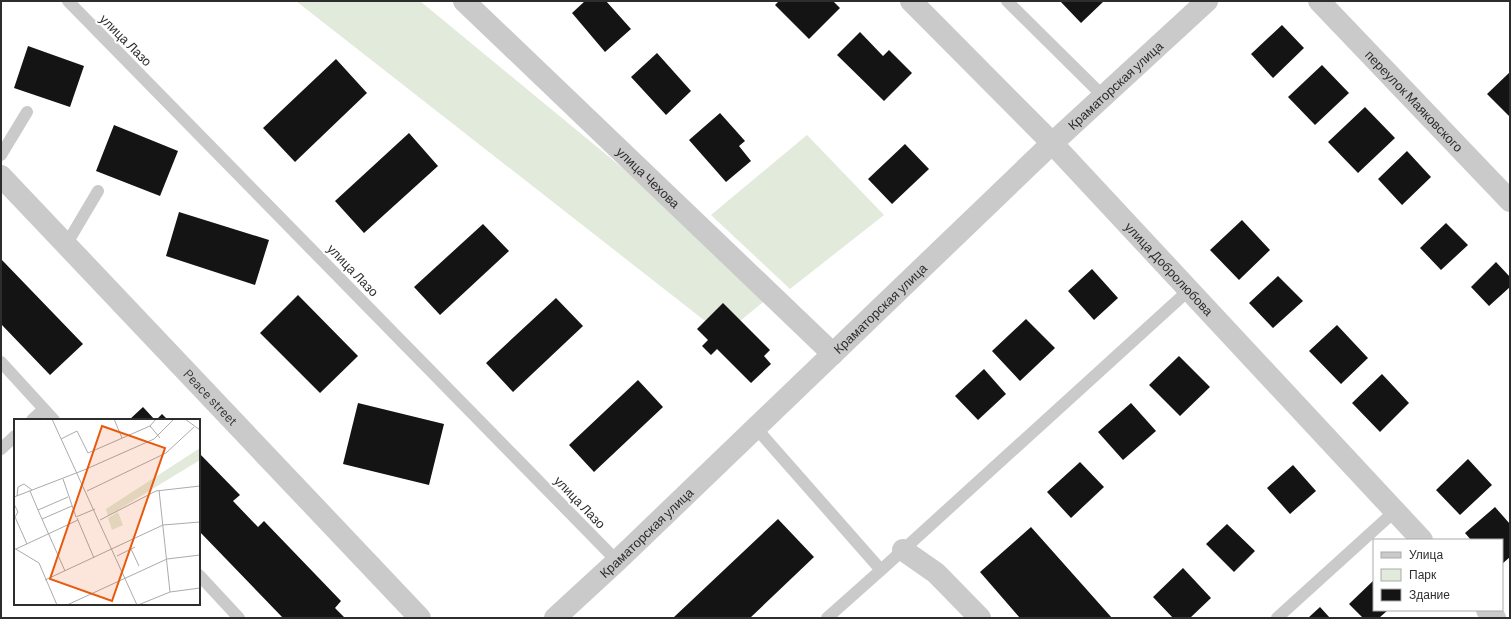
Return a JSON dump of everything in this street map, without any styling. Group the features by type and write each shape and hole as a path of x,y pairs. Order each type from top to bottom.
{"street":[{"name":"улица Чехова","path":"464,1 833,354"},
{"name":"улица Добролюбова","path":"912,1 1052,143 1421,539"},
{"name":"Краматорская улица","path":"555,618 617,561 1052,143 1207,1"},
{"name":"переулок Маяковского","path":"1319,1 1510,201"},
{"name":"Peace street","path":"1,176 420,618"},
{"path":"903,550 936,573 980,618"}],"lane":[{"name":"улица Лазо","path":"68,1 617,561"},
{"path":"1007,1 1103,96"},
{"path":"1,155 28,112"},
{"path":"66,245 98,191"},
{"path":"828,618 1189,290"},
{"path":"1,362 53,419"},
{"path":"33,419 44,409"},
{"path":"756,428 882,570"},
{"path":"1,448 14,437"},
{"path":"1277,618 1395,511"},
{"path":"200,576 239,618"}],"green space":[{"path":"296,1 420,1 774,293 723,335"},
{"path":"807,135 884,215 790,289 711,215"}],"building":[{"path":"585,1 606,1 631,29 605,52 572,13"},
{"path":"779,1 833,1 840,8 809,39 775,5"},
{"path":"1060,1 1104,1 1081,23"},
{"path":"1282,25 1304,48 1273,78 1251,54"},
{"path":"860,32 883,56 889,50 912,73 884,101 837,55"},
{"path":"28,46 84,66 70,107 14,88"},
{"path":"657,53 691,91 666,115 631,77"},
{"path":"336,59 367,93 295,162 263,128"},
{"path":"1322,65 1349,93 1315,125 1288,97"},
{"path":"1510,72 1510,117 1487,94"},
{"path":"1365,107 1395,138 1358,173 1328,142"},
{"path":"720,113 745,141 739,146 751,161 726,182 689,140"},
{"path":"114,125 178,151 160,196 96,171"},
{"path":"409,133 438,166 364,233 335,201"},
{"path":"905,144 929,169 892,204 868,179"},
{"path":"1407,151 1431,177 1402,205 1378,179"},
{"path":"179,212 269,240 255,285 166,256"},
{"path":"1242,220 1270,250 1239,280 1210,250"},
{"path":"1446,223 1468,245 1441,270 1420,248"},
{"path":"483,224 509,251 440,315 414,287"},
{"path":"1,259 83,344 50,375 1,324"},
{"path":"1496,262 1510,277 1510,287 1489,306 1471,287"},
{"path":"1092,269 1118,298 1094,320 1068,291"},
{"path":"1278,276 1303,301 1273,328 1249,303"},
{"path":"298,295 358,356 320,393 260,333"},
{"path":"556,298 583,326 513,392 486,363"},
{"path":"723,303 770,350 764,356 771,364 751,383 717,349 711,355 702,346 708,340 697,329"},
{"path":"1026,319 1055,348 1020,381 992,351"},
{"path":"1337,325 1368,358 1341,384 1309,351"},
{"path":"1179,356 1210,387 1180,416 1149,385"},
{"path":"984,369 1006,394 978,420 955,396"},
{"path":"1382,374 1409,403 1380,432 1352,403"},
{"path":"638,380 663,407 594,472 569,445"},
{"path":"358,403 444,424 429,485 343,464"},
{"path":"1131,403 1156,431 1123,460 1098,432"},
{"path":"143,407 154,419 130,419"},
{"path":"162,414 167,419 157,419"},
{"path":"200,454 240,495 233,501 258,527 264,521 341,601 335,608 345,618 283,618 200,532"},
{"path":"1468,459 1492,485 1460,515 1436,490"},
{"path":"1080,462 1104,487 1071,518 1047,492"},
{"path":"1293,465 1316,491 1290,514 1267,488"},
{"path":"1495,507 1510,524 1510,557 1503,563 1503,539 1470,539 1465,533"},
{"path":"778,519 814,557 750,618 673,618"},
{"path":"1227,524 1255,551 1234,572 1206,544"},
{"path":"1031,527 1112,618 1020,618 980,572"},
{"path":"1183,568 1211,598 1190,618 1173,618 1153,597"},
{"path":"1373,581 1373,611 1387,611 1379,618 1363,618 1349,604"},
{"path":"1320,607 1330,618 1308,618"}]}
